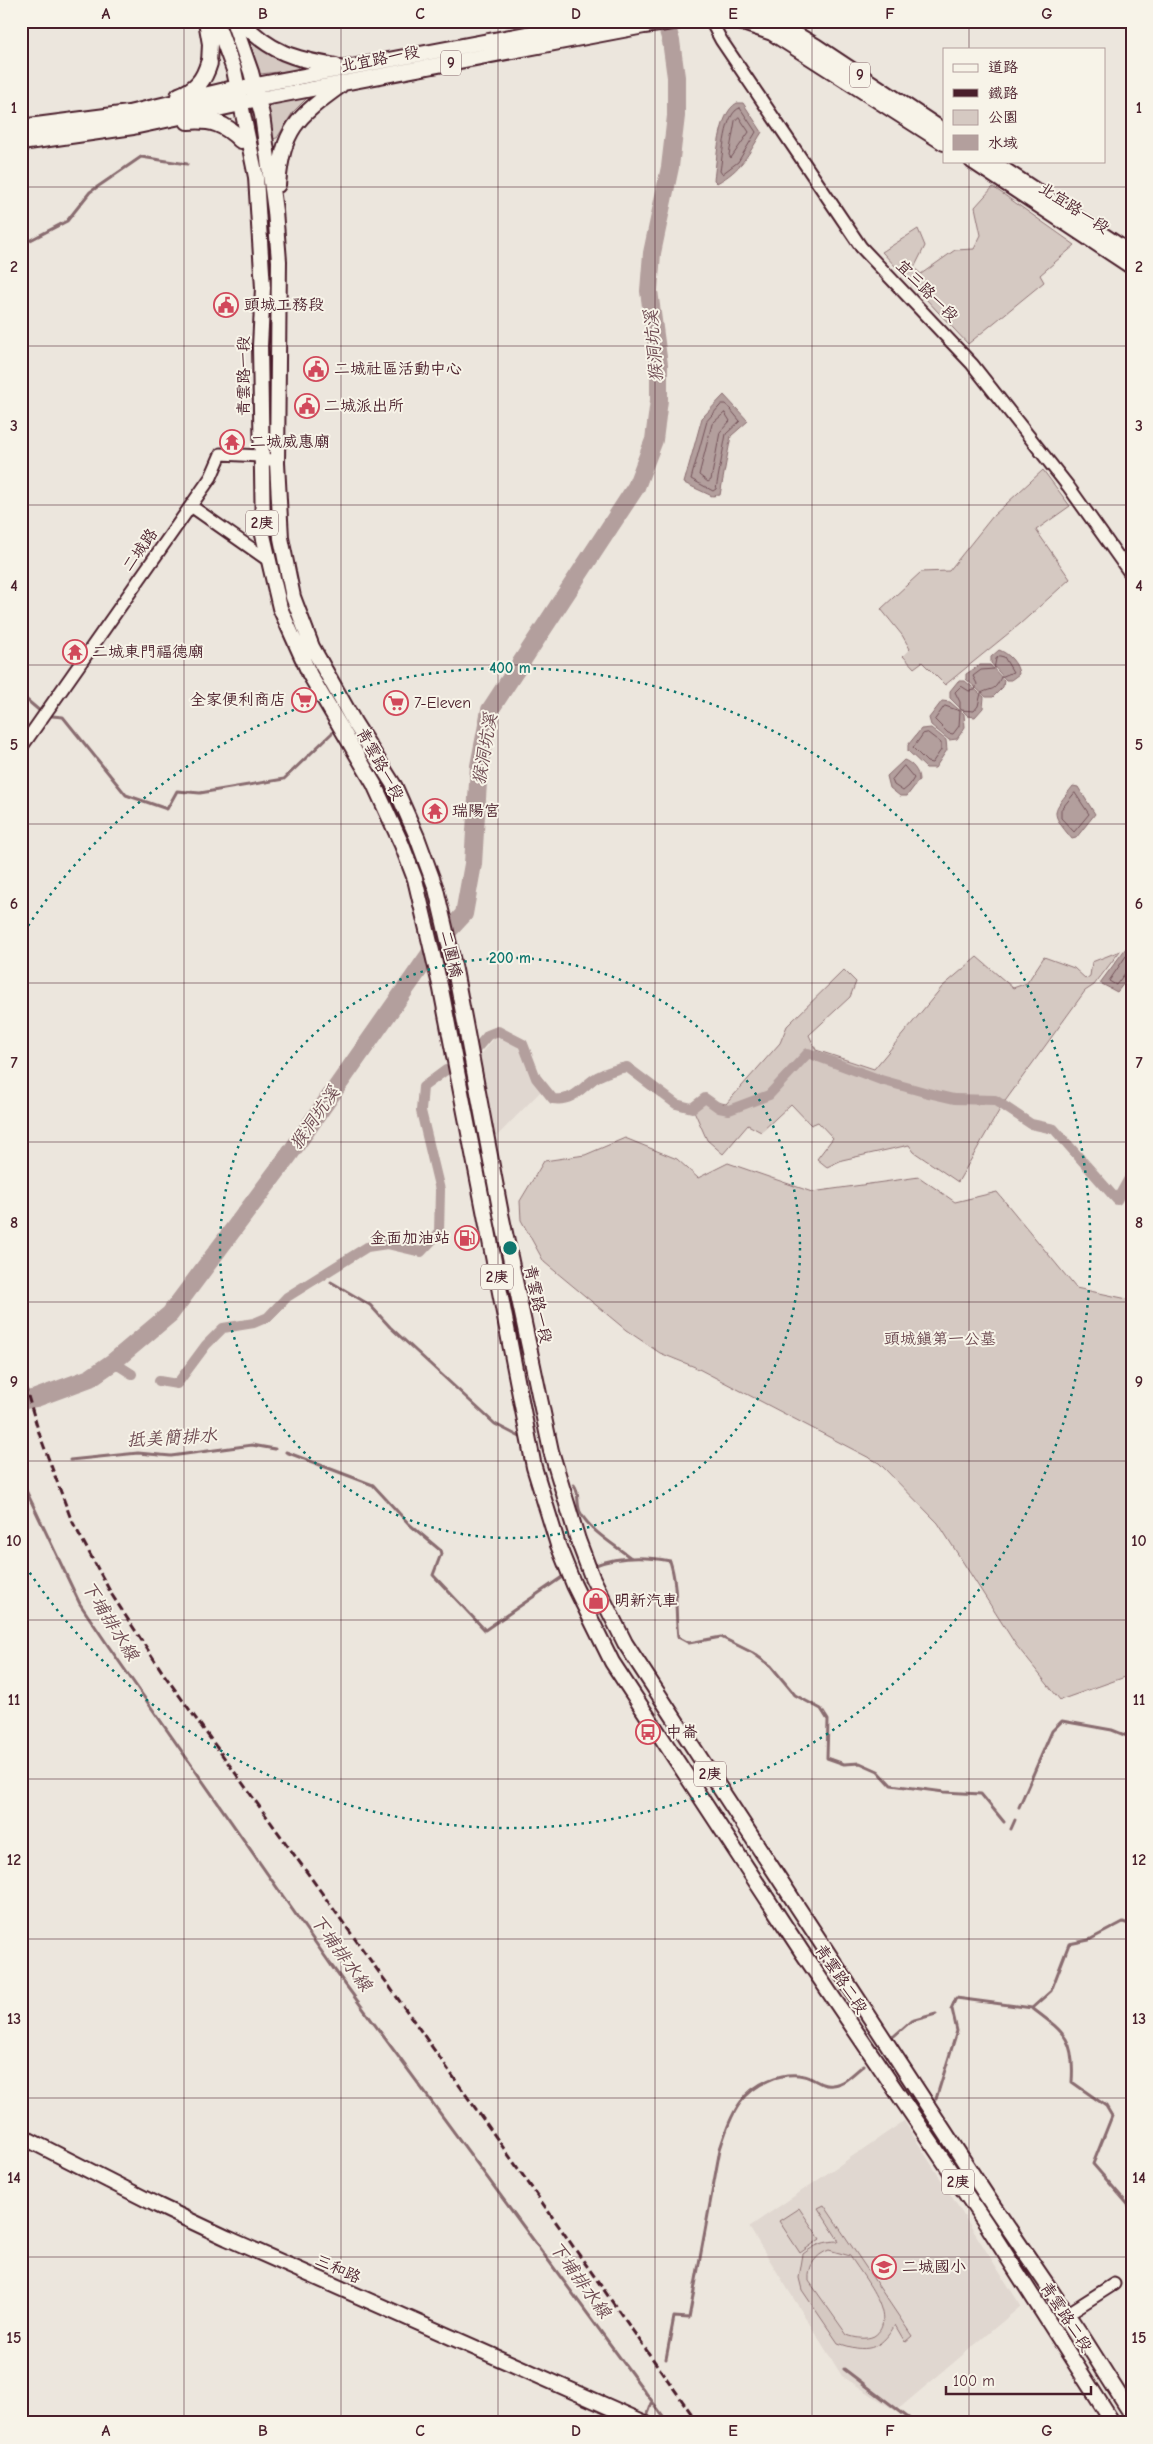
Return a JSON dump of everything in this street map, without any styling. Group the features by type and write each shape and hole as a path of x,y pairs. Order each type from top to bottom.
{"highway":[{"path":"131,120 191,92 201,82 209,63"},
{"path":"21,142 239,96"},
{"path":"21,128 131,120 206,120 226,126 246,145"}],"main road":[{"path":"206,21 210,44 209,63"},
{"name":"青雲路一段","path":"216,21 234,70 259,215 263,288 260,346 260,456 263,534 268,560 280,608 293,642 324,701 374,784 402,845 423,910"},
{"name":"青雲路一段","path":"233,21 256,93 271,170 279,261 277,463 281,538 296,605 312,647 399,795 417,837 436,890"},
{"path":"241,21 250,32 284,55 344,68"},
{"name":"北宜路一段","path":"256,93 344,68 595,21"},
{"name":"北宜路一段","path":"256,93 344,84 644,26 680,21"},
{"name":"9","path":"737,21 772,34 943,143"},
{"name":"9","path":"774,21 822,50 943,130"},
{"path":"275,211 281,159 290,131 307,110 344,84"},
{"name":"9","path":"239,96 256,93"},
{"name":"北宜路一段","path":"974,162 1132,267"},
{"name":"北宜路一段","path":"993,162 1132,254"},
{"name":"二圍橋","path":"436,890 458,985"},
{"name":"二圍橋","path":"423,910 444,1007 534,1467 558,1545"},
{"name":"青雲路一段","path":"458,985 499,1206 551,1451 578,1540"},
{"name":"青雲路二段","path":"578,1540 592,1577 625,1644 1067,2314 1132,2416"},
{"name":"青雲路二段","path":"558,1545 574,1584 612,1662 1113,2423"},
{"name":"三和路","path":"21,2136 157,2205 235,2241 645,2423"},
{"path":"983,2228 1001,2216"}],"street":[{"name":"宜三路一段","path":"711,21 720,40 861,247 972,364 1068,486 1132,576"},
{"path":"261,397 278,397"},
{"name":"二城路","path":"21,748 211,478 221,454 260,456 277,463"},
{"path":"191,506 268,560"},
{"path":"1067,2314 1114,2284"}],"shaded area":[{"path":"495,1037 508,1039 517,1045 542,1090 495,1138 478,1057"},
{"name":"二城國小","path":"904,2121 1021,2306 896,2411 842,2376 749,2227"}],"green space":[{"path":"252,41 267,52 298,67 296,70 260,74 249,49"},
{"path":"308,97 293,112 277,138 272,139 266,102"},
{"path":"993,187 1075,245 1040,275 1044,282 968,344 882,252 918,229 925,246 914,268 921,274 955,250 974,249 981,235 975,207"},
{"path":"1043,470 1070,506 1036,530 1070,579 1020,624 945,685 922,662 914,668 903,656 910,649 902,635 881,609 921,572 949,571 993,516"},
{"path":"1120,951 1094,985 1085,991 1003,1104 958,1182 914,1152 909,1145 842,1160 827,1167 817,1159 833,1138 818,1122 811,1125 791,1104 761,1132 748,1125 723,1154 707,1140 691,1104 703,1099 726,1104 780,1043 787,1026 844,970 856,982 850,997 809,1035 816,1050 874,1069 942,987 977,957 1013,988 1027,983 1044,957 1074,968 1086,979 1090,976 1092,962"},
{"name":"頭城鎮第一公墓","path":"625,1138 677,1159 698,1178 728,1163 812,1192 919,1177 955,1202 997,1192 1076,1288 1132,1300 1132,1677 1128,1676 1060,1700 1016,1645 938,1523 879,1463 695,1367 660,1353 626,1330 544,1262 521,1220 520,1201 544,1161 585,1155"},
{"path":"824,2205 912,2336 905,2342 895,2325 884,2340 871,2348 857,2348 838,2343 802,2290 799,2278 803,2254 820,2244 839,2241 818,2208","holes":["829,2250 850,2256 876,2296 881,2308 883,2319 881,2328 874,2336 868,2338 847,2335 809,2281 813,2262 824,2252"]},
{"path":"799,2208 820,2239 800,2253 779,2221"}],"water":[{"path":"737,103 743,103 762,132 738,167 717,183 714,180 722,126 731,108"},
{"path":"724,395 748,421 731,436 720,495 712,496 684,483 702,418"},
{"path":"999,650 1009,656 1017,666 1019,674 1011,680 1006,680 991,663 991,657"},
{"path":"980,665 990,665 1004,680 1003,687 993,697 986,697 966,679 966,674"},
{"path":"958,681 965,681 984,697 983,708 975,717 968,716 950,698 950,691"},
{"path":"942,701 950,702 964,714 965,727 957,739 949,740 931,725 929,718"},
{"path":"931,728 946,740 947,750 935,768 926,768 908,751 908,745 921,729"},
{"path":"904,760 914,768 919,780 907,796 900,796 890,788 887,776"},
{"path":"1073,786 1078,787 1095,814 1076,838 1072,839 1060,823 1056,812 1057,807"},
{"path":"1126,948 1132,952 1132,973 1117,992 1100,983"}],"waterway":[{"name":"猴洞坑溪","path":"21,1401 36,1398 90,1378 113,1362 170,1314 289,1155 439,941 464,914 473,864 479,766 490,710 636,487 654,440 659,400 659,365 649,291 652,253 670,167 676,116 676,77 671,41 665,21"},
{"path":"21,245 67,221 90,192 141,157 187,164"},
{"path":"21,695 41,712"},
{"path":"52,716 63,717 126,795 167,809 177,791 200,793 284,779 332,733"},
{"path":"477,1048 488,1035 498,1031 523,1044 536,1078 553,1099 572,1096 597,1077 627,1067 676,1104 692,1108 705,1098 719,1108 729,1110 769,1095 808,1053 881,1080 928,1093 954,1099 995,1100 1031,1124 1054,1129 1117,1200 1132,1173"},
{"path":"159,1381 177,1384 206,1345 223,1328 254,1323 268,1317 287,1297 367,1247 387,1244 421,1252 439,1233 440,1190 421,1111 423,1087 446,1070"},
{"path":"319,1275 325,1278"},
{"path":"331,1282 370,1305 390,1327 495,1424 520,1437"},
{"path":"113,1362 132,1374"},
{"name":"抵美簡排水","path":"70,1460 138,1453 171,1456 252,1445 275,1449"},
{"name":"抵美簡排水","path":"286,1452 373,1485 409,1524 440,1550 441,1554 433,1575 485,1630 565,1575"},
{"name":"下埔排水線","path":"21,1480 80,1604 109,1647 331,1965 668,2423"},
{"path":"574,1485 577,1491 579,1509 584,1519 596,1531 631,1558"},
{"name":"抵美簡排水","path":"593,1566 612,1560 631,1558 651,1558 670,1561 673,1570 678,1637 689,1643 721,1637 753,1653 771,1666 795,1695 821,1709 828,1720 827,1758 844,1764 860,1763 878,1771 891,1785 944,1792 981,1794 1004,1822"},
{"path":"1019,1807 1052,1731 1062,1721 1112,1730 1132,1738"},
{"path":"1011,1829 1015,1820"},
{"path":"951,2009 956,1998 1032,2008 1051,1991 1069,1944 1089,1940 1123,1922 1132,1925"},
{"path":"1032,2008 1053,2024 1066,2038 1072,2056 1072,2082 1106,2106 1112,2116 1093,2164 1132,2209"},
{"path":"936,2099 957,2031 952,2009"},
{"path":"894,2036 911,2021 936,2014"},
{"path":"666,2359 674,2317 689,2318 720,2149 736,2108 752,2090 768,2080 786,2075 795,2075 808,2077 824,2085 832,2085 845,2080 864,2065"},
{"path":"844,2369 915,2423"},
{"path":"648,2414 652,2403"}],"railway":[{"path":"21,1373 40,1436 71,1519 112,1595 163,1673 389,1986 698,2423"}],"place":[{"name":"頭城工務段","path":"226,305"},
{"name":"二城社區活動中心","path":"316,369"},
{"name":"二城派出所","path":"307,406"},
{"name":"二城威惠廟","path":"232,442"},
{"name":"二城東門福德廟","path":"75,652"},
{"name":"全家便利商店","path":"304,700"},
{"name":"7-Eleven","path":"396,703"},
{"name":"瑞陽宮","path":"435,811"},
{"name":"金面加油站","path":"467,1238"},
{"name":"明新汽車","path":"596,1601"},
{"name":"中崙","path":"648,1732"},
{"name":"二城國小","path":"884,2267"}]}
